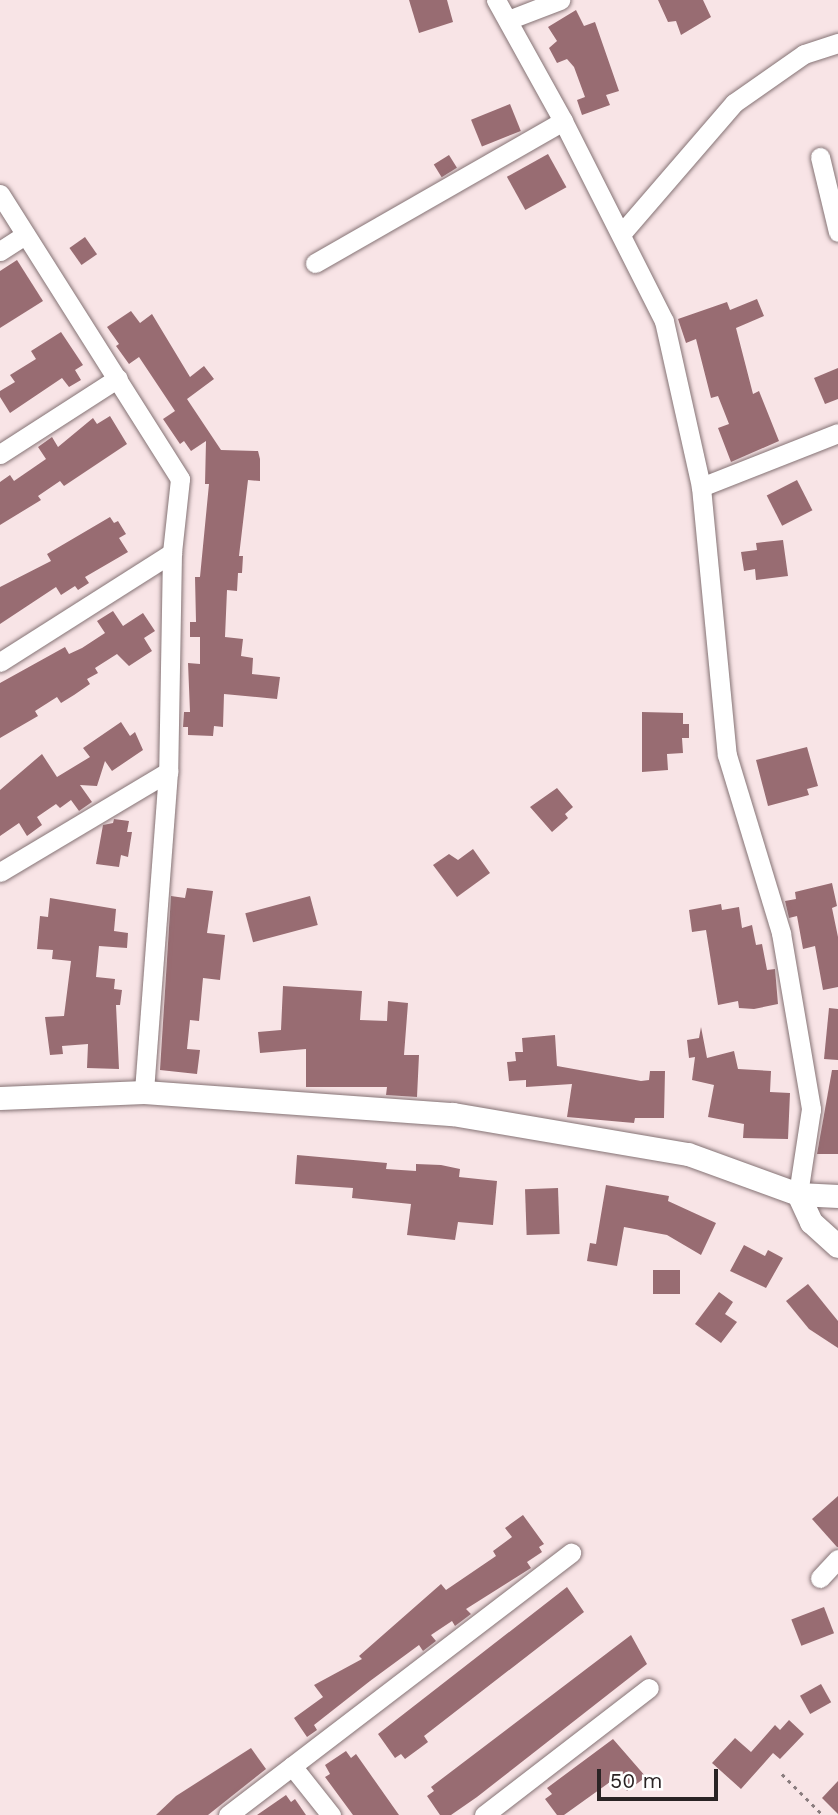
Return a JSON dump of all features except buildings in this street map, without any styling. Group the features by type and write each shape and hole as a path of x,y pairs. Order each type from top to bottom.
{"street":[{"path":"496,0 564,121 664,321 701,487 727,755 781,933 811,1109 798,1194 811,1222 838,1246"},
{"path":"508,20 560,0"},
{"path":"621,234 734,103 804,54 838,43"},
{"path":"315,263 564,121"},
{"path":"820,157 838,232"},
{"path":"0,194 180,479 172,553 168,772 144,1092"},
{"path":"0,251 25,235"},
{"path":"0,454 118,378"},
{"path":"701,487 838,433"},
{"path":"0,662 172,553"},
{"path":"0,872 168,772"},
{"path":"0,1098 144,1092 453,1114 688,1154 798,1194 838,1196"},
{"path":"228,1815 571,1553"},
{"path":"820,1578 838,1559"},
{"path":"484,1815 649,1688"},
{"path":"292,1766 331,1815"}],"path":[{"path":"782,1774 823,1815"}]}
